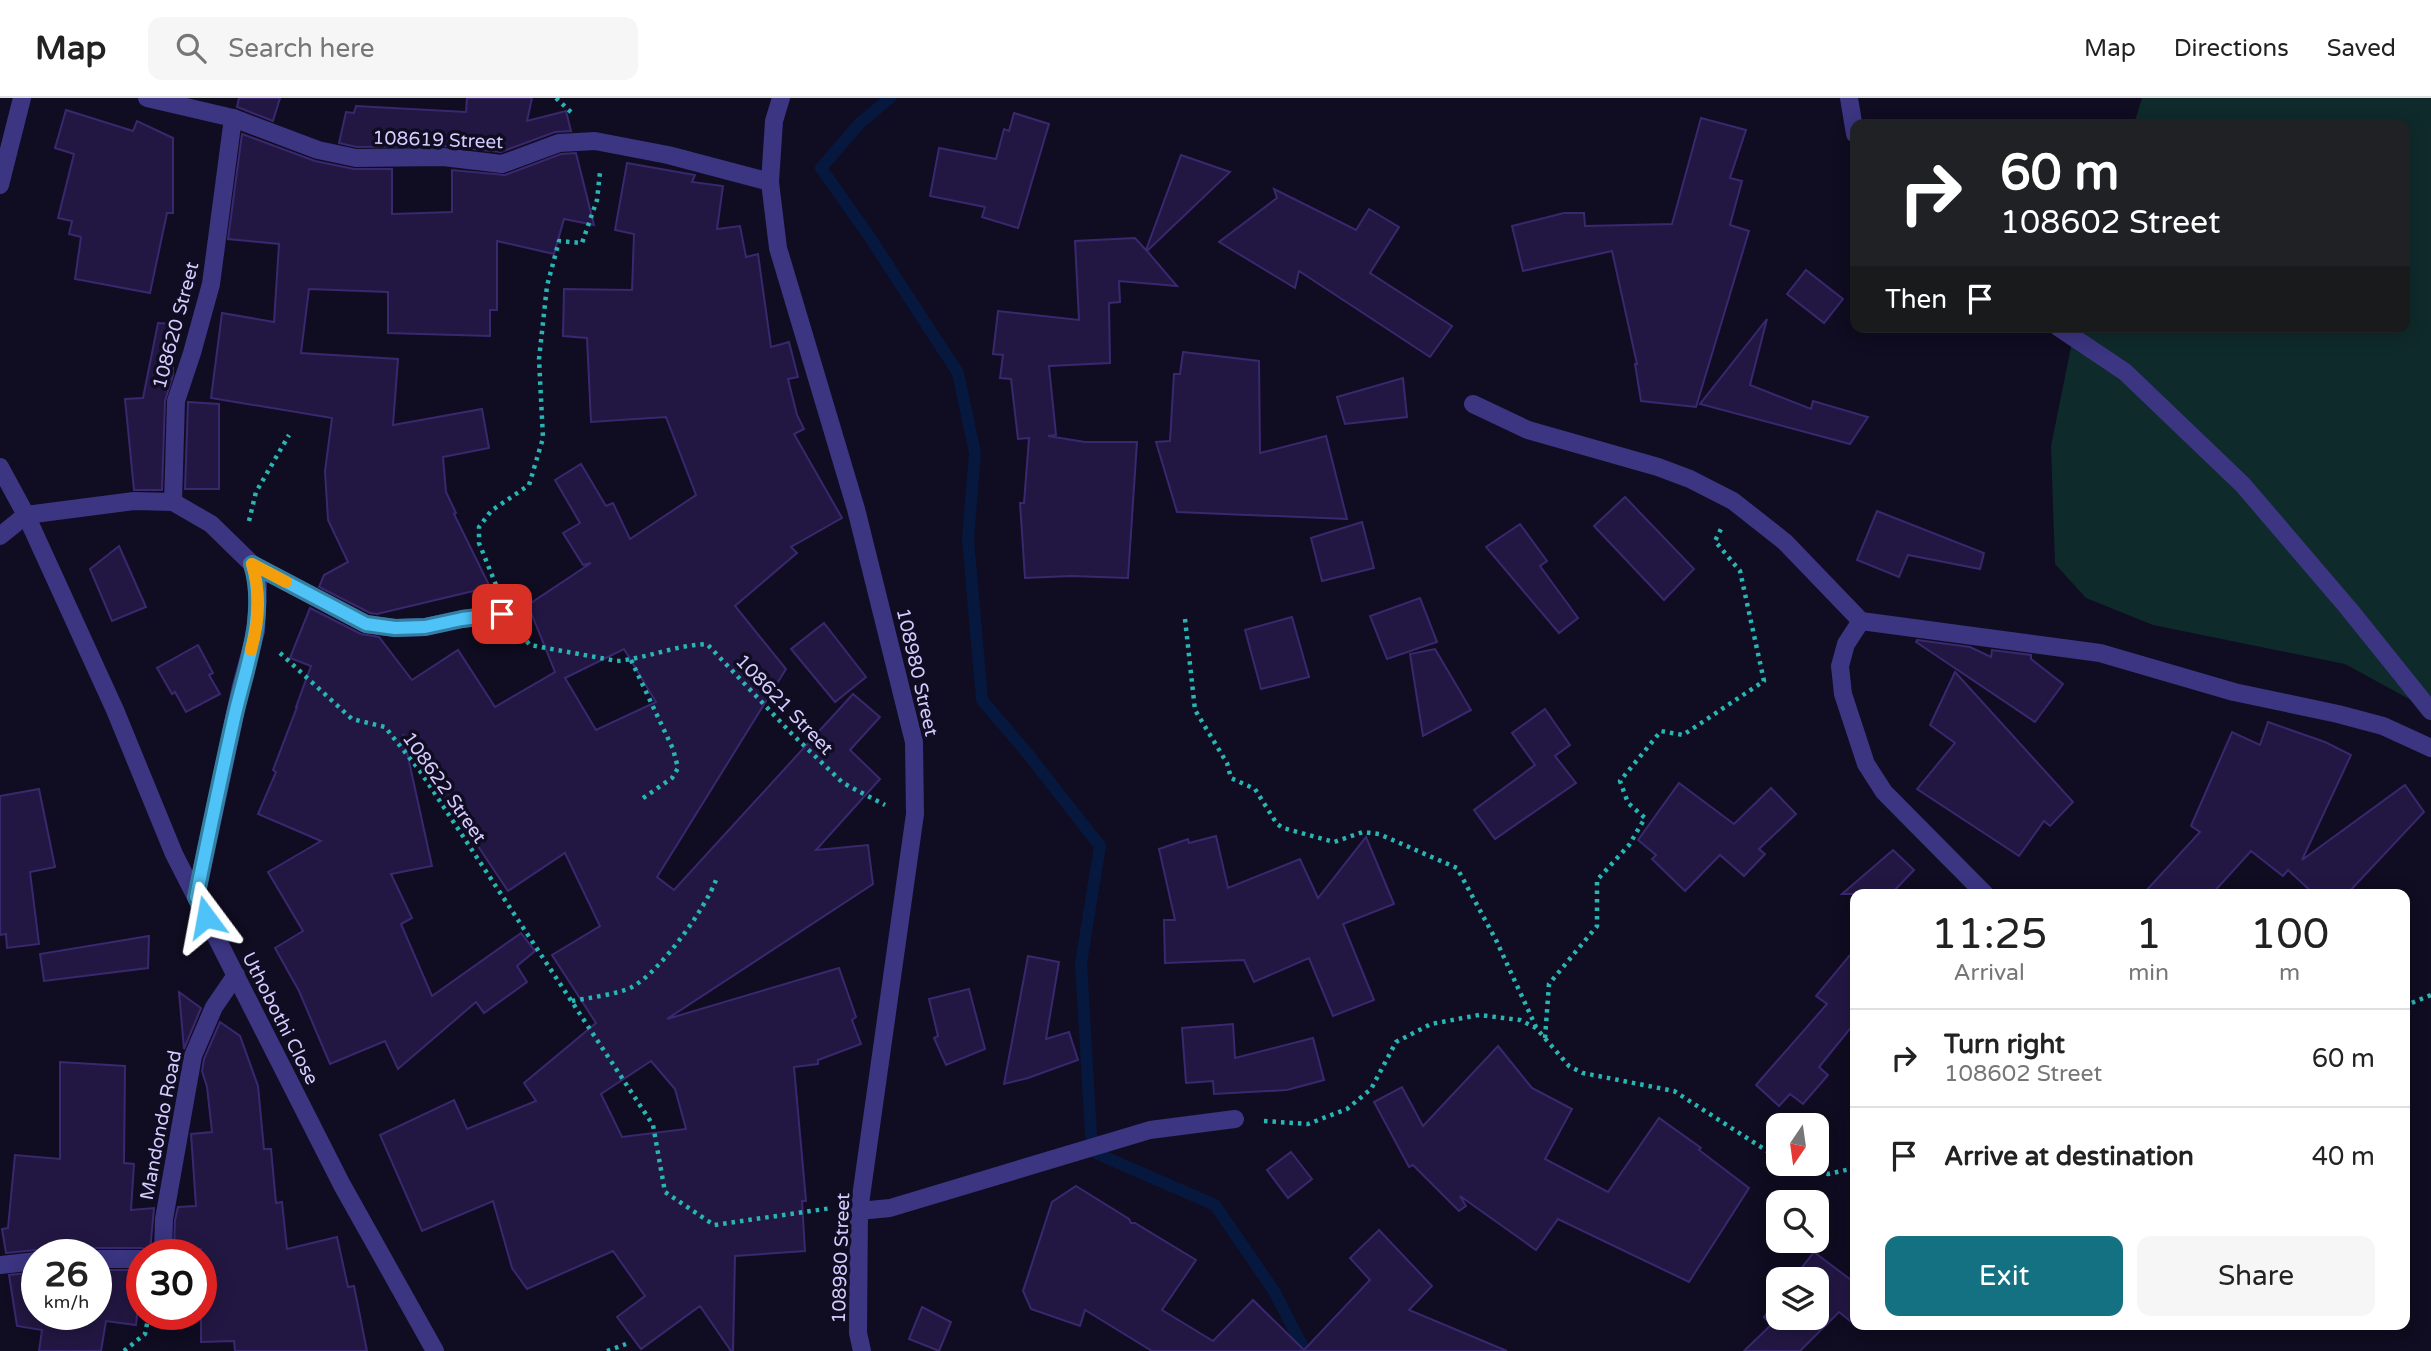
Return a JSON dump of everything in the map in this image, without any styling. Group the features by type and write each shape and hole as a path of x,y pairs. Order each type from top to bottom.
{"street":[{"path":"0,185 22,98"},
{"name":"108619 Street","path":"147,98 233,118 318,150 356,158 443,157 502,164 559,143 595,141 668,155 770,182"},
{"name":"108980 Street","path":"781,98 775,121 770,182 778,248 856,509 914,742 915,814 859,1212 859,1334 862,1351"},
{"path":"1849,98 1852,119"},
{"name":"108620 Street","path":"173,502 176,401 211,284 233,118"},
{"path":"2067,333 2125,372 2243,485 2431,710"},
{"path":"1473,404 1528,430 1658,467 1690,479 1733,501 1785,542 1861,621 2100,653 2234,692 2337,713 2383,726 2431,748"},
{"name":"Uthobothi Close","path":"0,467 26,515 115,710 174,854 342,1185 435,1351"},
{"path":"0,536 26,515 134,501 173,502 211,524 252,564 366,624 395,628 425,627 502,614"},
{"path":"196,897 241,686 256,631 258,584 252,564"},
{"path":"1861,621 1846,644 1840,666 1843,694 1866,764 1884,792 1979,889"},
{"name":"Mandondo Road","path":"162,1239 193,1056 214,1007 236,975"},
{"path":"859,1212 890,1208 1150,1130 1235,1119"},
{"path":"0,1265 21,1263"}],"path":[{"name":"108621 Street","path":"595,141 602,153 597,200 582,243 559,241 547,286 539,359 543,438 529,485 491,511 479,527 479,542 497,587 502,614 530,645 617,661 631,660 685,645 707,644 791,733 843,783 888,807 915,814"},
{"path":"252,564 249,523 251,508 256,492 289,435"},
{"path":"1545,1038 1549,984 1597,926 1597,880 1629,845 1645,818 1628,803 1620,781 1661,731 1683,735 1764,681 1740,571 1715,541 1733,501"},
{"path":"1185,619 1195,710 1227,763 1231,778 1255,789 1276,824 1334,842 1363,832 1379,834 1457,868 1496,940 1536,1028 1569,1066 1583,1073 1674,1091 1766,1150"},
{"name":"108622 Street","path":"256,631 352,719 385,727 420,771 653,1125 665,1192 714,1225 826,1207 859,1212"},
{"path":"631,660 673,749 678,768 672,778 639,801"},
{"path":"572,1001 631,987 664,960 710,896 716,880"},
{"path":"2410,1004 2431,995"},
{"path":"1235,1119 1308,1124 1347,1110 1371,1089 1396,1042 1431,1024 1479,1015 1520,1020 1536,1028"},
{"path":"1829,1174 1850,1169"},
{"path":"124,1351 145,1334 146,1330"},
{"path":"607,1351 626,1344"}],"green space":[{"path":"2142,98 2431,98 2431,711 2345,664 2153,625 2086,598 2055,564 2051,446 2074,333 2410,333 2410,119 2136,119"}],"building":[{"path":"239,98 280,98 273,121 237,107"},
{"path":"467,98 532,98 527,121 566,111 571,131 555,132 501,152 444,146 357,147 339,143 346,112 354,113 356,106 466,112"},
{"path":"66,110 133,131 137,121 173,138 173,213 167,213 150,293 75,279 81,237 69,234 72,221 58,218 74,154 55,148"},
{"path":"1014,113 1049,124 1018,228 982,217 985,207 930,196 939,148 996,159 1004,129 1009,131"},
{"path":"1701,118 1746,130 1730,178 1742,181 1730,225 1749,231 1696,407 1641,401 1637,364 1612,251 1523,271 1512,226 1564,213 1584,213 1585,226 1672,224"},
{"path":"242,134 315,161 354,169 392,169 392,214 452,212 452,170 505,175 561,154 576,153 594,225 564,219 554,254 497,241 497,310 490,310 490,336 388,333 388,292 309,289 301,353 398,359 393,425 482,409 489,448 443,457 446,492 490,587 377,614 319,587 324,575 348,562 328,520 325,471 332,418 211,398 222,313 274,322 279,244 228,239"},
{"path":"1181,155 1230,172 1147,251 1177,286 1119,281 1120,302 1109,303 1110,363 1049,366 1056,435 1048,436 1085,442 1137,442 1128,578 1025,578 1020,503 1024,503 1029,438 1018,439 1011,379 1000,378 1003,355 993,354 998,311 1079,320 1075,241 1135,238 1146,250"},
{"path":"627,163 695,175 692,182 723,186 717,229 740,226 746,257 758,254 771,347 789,342 798,377 788,379 797,415 804,429 794,434 842,518 791,547 797,553 735,606 786,669 657,877 674,890 853,694 880,717 850,750 880,779 816,850 868,845 873,884 667,1019 839,968 856,1017 852,1020 861,1044 818,1060 818,1064 794,1067 806,1201 802,1201 805,1251 735,1256 733,1351 700,1306 641,1349 617,1317 645,1296 613,1251 527,1289 512,1268 493,1201 422,1231 380,1135 454,1100 467,1129 536,1101 524,1083 596,1023 552,955 600,926 565,853 508,891 403,734 432,866 391,874 412,918 401,924 432,996 521,933 535,951 517,966 527,982 484,1013 476,1002 398,1069 385,1041 330,1064 299,991 275,948 303,931 268,872 321,841 258,814 276,772 273,770 311,666 290,658 310,608 361,634 379,637 412,680 458,650 495,707 555,672 528,605 591,563 583,565 563,533 580,523 555,480 581,464 606,506 613,503 630,539 696,495 666,417 591,422 587,338 563,336 564,289 632,290 634,234 615,230","holes":["624,649 656,702 596,730 565,678","651,1061 675,1089 686,1129 622,1137 601,1094"]},
{"path":"1274,189 1356,230 1369,209 1399,227 1370,273 1452,326 1430,357 1299,271 1295,288 1219,242 1277,198"},
{"path":"1806,270 1843,299 1824,323 1787,294"},
{"path":"1767,319 1750,385 1811,409 1813,401 1868,417 1850,444 1700,404"},
{"path":"158,323 173,324 173,375 165,401 162,490 134,490 125,399 143,398"},
{"path":"1183,352 1259,361 1260,453 1326,436 1347,519 1177,512 1156,442 1170,441 1174,374 1180,374"},
{"path":"1403,378 1407,417 1345,424 1337,397"},
{"path":"188,402 219,404 219,489 185,489"},
{"path":"1625,497 1694,569 1664,600 1594,526"},
{"path":"1877,511 1984,553 1980,569 1908,555 1899,577 1857,560"},
{"path":"1362,522 1374,568 1322,581 1311,538"},
{"path":"1520,524 1547,561 1540,566 1578,618 1559,633 1486,547"},
{"path":"119,546 146,607 112,621 90,569"},
{"path":"1420,598 1437,642 1387,659 1370,616"},
{"path":"1292,617 1309,677 1261,689 1245,630"},
{"path":"824,623 866,677 835,702 791,649"},
{"path":"1916,642 1970,647 1991,657 1992,650 2031,655 2031,659 2063,684 2035,722"},
{"path":"198,645 213,673 209,675 220,694 186,712 157,668"},
{"path":"1435,649 1471,710 1423,736 1410,654"},
{"path":"1955,672 2073,802 2050,826 2044,821 2019,856 1917,789 1955,743 1930,725"},
{"path":"1545,709 1570,745 1555,756 1576,783 1495,839 1474,810 1535,765 1512,733"},
{"path":"2268,722 2325,742 2351,755 2302,860 2405,785 2424,812 2352,889 2309,889 2288,870 2283,876 2251,851 2217,889 2148,889 2200,832 2191,826 2232,732 2260,745"},
{"path":"1679,783 1734,824 1771,788 1796,814 1759,849 1765,854 1744,876 1720,855 1685,891 1652,859 1656,855 1638,840"},
{"path":"39,789 55,867 30,872 39,944 7,948 6,934 0,935 0,796"},
{"path":"1216,836 1228,888 1300,859 1318,898 1366,837 1394,904 1343,924 1374,1000 1333,1016 1309,958 1254,982 1244,960 1165,963 1164,920 1175,920 1159,849 1188,839 1189,843"},
{"path":"1893,850 1914,870 1896,889 1850,889 1850,894 1842,894"},
{"path":"149,936 148,968 44,981 40,954"},
{"path":"1850,955 1850,1029 1819,1067 1828,1075 1803,1104 1790,1094 1779,1106 1756,1085 1827,1004 1816,996"},
{"path":"1028,956 1059,962 1046,1039 1069,1032 1078,1060 1004,1084"},
{"path":"969,989 985,1049 946,1065 934,1038 938,1036 929,999"},
{"path":"179,992 201,1008 184,1049"},
{"path":"220,1022 240,1036 258,1086 264,1149 271,1149 276,1203 282,1202 287,1249 337,1237 348,1287 354,1286 367,1351 235,1351 234,1341 201,1342 201,1330 217,1330 217,1239 174,1239 178,1207 196,1206 191,1134 212,1132 207,1087 202,1071 204,1059"},
{"path":"1233,1024 1235,1058 1313,1038 1324,1080 1287,1090 1214,1094 1213,1081 1186,1083 1182,1028"},
{"path":"1498,1046 1532,1088 1572,1109 1545,1159 1608,1192 1659,1118 1701,1148 1699,1150 1749,1188 1689,1282 1558,1219 1536,1250 1460,1196 1466,1206 1459,1211 1413,1165 1409,1167 1374,1102 1402,1087 1423,1126"},
{"path":"60,1062 125,1066 124,1163 134,1164 131,1210 154,1208 151,1239 126,1239 126,1248 112,1248 112,1239 21,1239 21,1252 6,1253 2,1229 8,1228 15,1155 60,1159"},
{"path":"1291,1152 1312,1179 1288,1198 1267,1170"},
{"path":"1076,1186 1129,1219 1131,1223 1196,1260 1162,1310 1213,1341 1253,1300 1304,1350 1370,1280 1350,1258 1379,1230 1432,1286 1409,1310 1507,1351 1152,1351 1085,1310 1080,1326 1031,1309 1023,1291 1052,1202"},
{"path":"1813,1253 1850,1279 1850,1321 1839,1312 1829,1322 1829,1267 1802,1267"},
{"path":"112,1270 126,1270 126,1324 112,1322"},
{"path":"21,1274 21,1327 17,1326 9,1275"},
{"path":"922,1307 951,1322 939,1351 909,1339"},
{"path":"42,1330 104,1330 101,1351 39,1351"},
{"path":"1766,1330 1821,1330 1800,1351 1744,1351"}],"waterway":[{"path":"890,98 860,123 821,168 869,236 958,373 975,453 968,539 982,700 1100,846 1081,963 1091,1135 1098,1154 1215,1205 1274,1291 1305,1351"}],"slow traffic":[{"path":"251,650 256,631 258,584 252,564 286,582"}],"route":[{"path":"206,917 196,897 241,686 256,631 258,584 252,564 366,624 395,628 425,627 502,614"}]}
